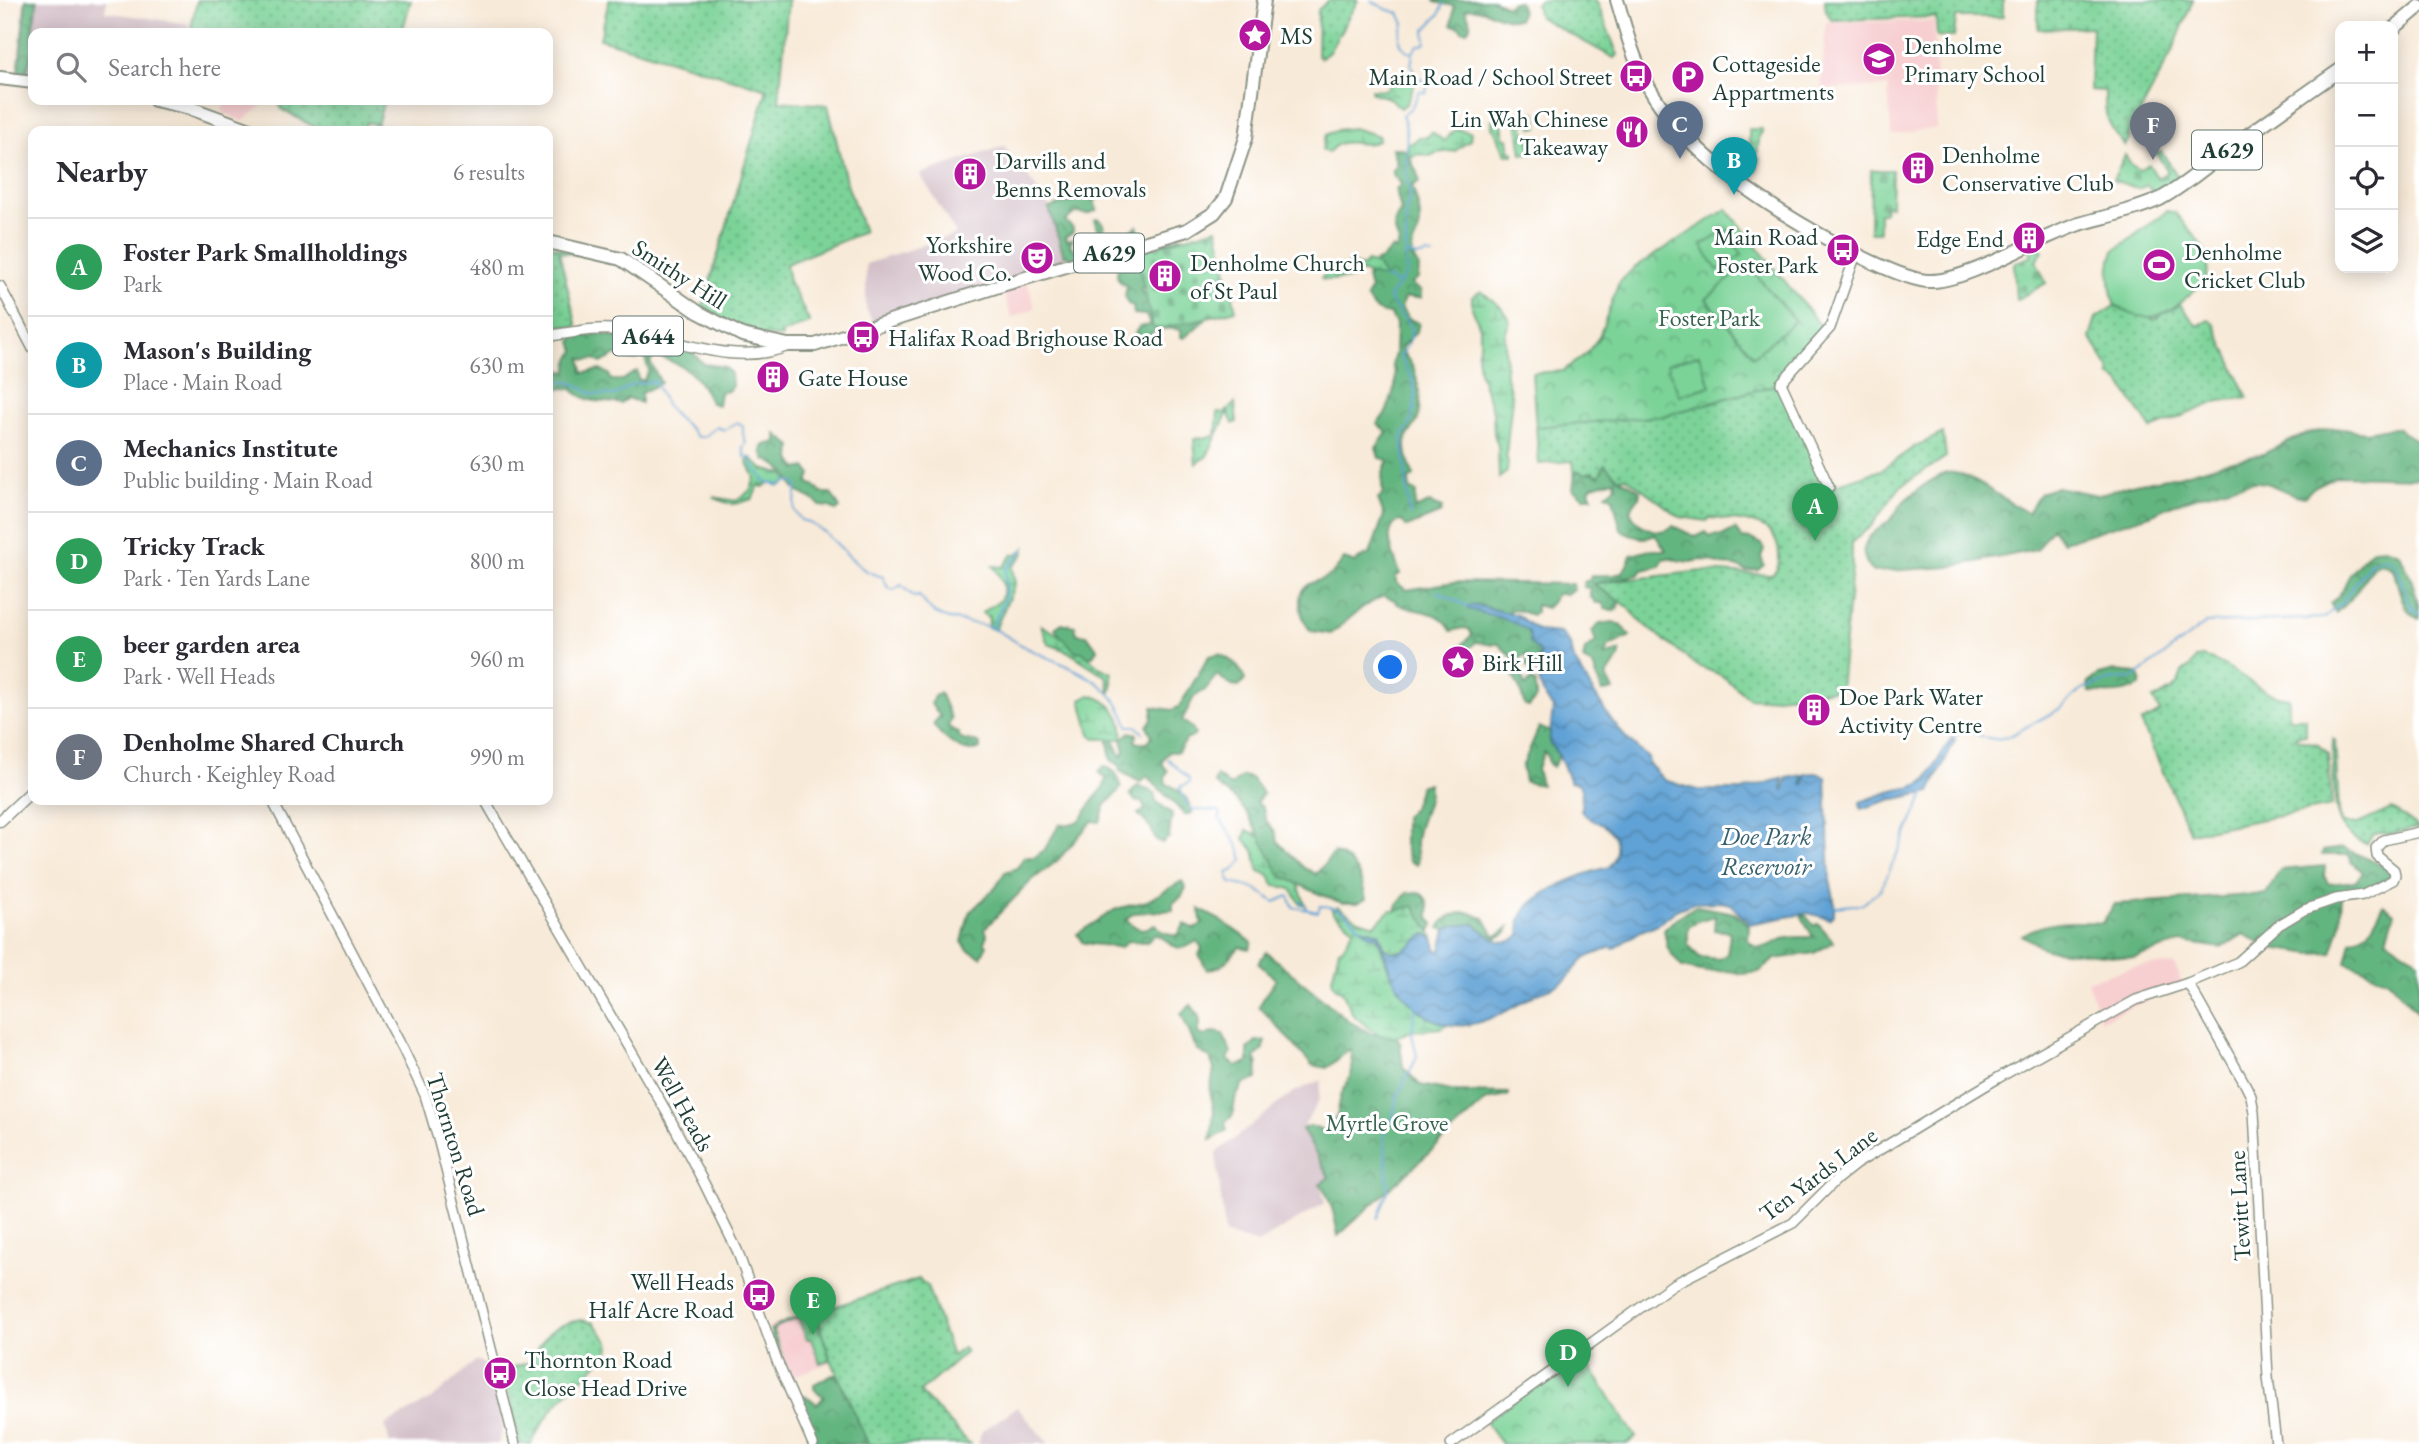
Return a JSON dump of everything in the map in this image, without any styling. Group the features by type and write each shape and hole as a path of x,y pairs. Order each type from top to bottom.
{"highway":[{"name":"A629","path":"788,345 815,345 850,335 1014,281 1187,230 1214,213 1226,198 1246,138 1264,0"},
{"name":"A629","path":"1617,0 1639,67 1654,96 1668,116 1710,159 1756,196 1856,254 1914,279 1942,280 2077,225 2138,209 2184,184 2335,74"},
{"path":"2398,25 2419,7"},
{"path":"0,78 28,81"},
{"path":"177,105 239,126"},
{"name":"Smithy Hill","path":"553,243 621,259 718,324 742,335 788,345"}],"main road":[{"name":"A644","path":"553,335 617,330 723,352 776,350 788,345"},
{"path":"0,821 28,795"}],"street":[{"path":"1829,487 1781,383 1830,328 1856,254"},
{"path":"0,286 28,339"},
{"name":"Thornton Road","path":"275,805 425,1095 515,1444"},
{"name":"Well Heads","path":"488,805 654,1089 705,1185 737,1250 777,1361 813,1444"},
{"name":"Ten Yards Lane","path":"1451,1444 1672,1285 1793,1223 1856,1164 1998,1078 2136,1000 2189,983 2238,962 2269,933 2304,910 2363,895 2393,880 2394,870 2377,856 2376,848 2384,840 2419,832"},
{"name":"Tewitt Lane","path":"2189,983 2251,1096 2268,1377 2276,1444"}],"shaded area":[{"path":"24,0 107,0 105,12 189,24 188,28 28,28 28,79 17,78"},
{"name":"Denholme Primary School","path":"1934,21 1937,128 1891,135 1888,87 1821,89 1826,22"},
{"path":"224,105 263,105 243,121 222,112"},
{"path":"1004,146 1047,202 1067,265 873,322 866,309 866,264 956,234 920,174"},
{"path":"1026,278 1035,308 1012,318 1002,290"},
{"path":"2174,964 2183,985 2101,1020 2087,981 2137,966"},
{"path":"1321,1080 1319,1100 1302,1129 1329,1177 1320,1184 1325,1203 1257,1244 1225,1234 1216,1153 1292,1093"},
{"path":"814,1310 832,1362 788,1378 769,1327"},
{"path":"477,1360 489,1367 503,1427 498,1444 390,1444 385,1425 433,1398"},
{"path":"1017,1407 1049,1444 977,1444 982,1431"}],"green space":[{"path":"26,0 37,0 33,28 28,28 28,65 25,76 18,75"},
{"path":"197,0 411,0 403,28 191,28"},
{"path":"609,0 788,0 779,101 828,105 846,181 864,232 786,264 789,281 810,323 798,325 781,334 782,337 771,337 740,328 702,309 767,89 600,39"},
{"path":"1329,0 1358,0 1329,52 1321,58 1317,55 1318,10"},
{"path":"1434,0 1493,0 1507,6 1512,2 1519,2 1522,12 1518,19 1511,19 1465,9 1470,26 1467,31 1462,31 1460,27 1452,25 1454,6"},
{"path":"1540,0 1596,0 1618,55 1614,58 1539,17 1536,5"},
{"path":"1825,0 2003,0 2003,17 1956,17 1954,37 1937,36 1936,17 1832,20 1826,11"},
{"path":"2038,0 2193,0 2173,50 2125,146 2108,121 2105,91 2090,90 2092,27 2038,29"},
{"path":"1405,77 1412,79 1414,85 1407,103 1401,108 1389,98 1372,93 1371,89 1385,90 1394,80"},
{"path":"280,105 383,105 377,125 366,122 365,126 313,126 281,109"},
{"path":"1536,112 1538,127 1532,128 1531,114 1523,115 1525,135 1530,137 1531,149 1536,152 1522,154 1518,126 1510,116 1502,118 1504,138 1508,138 1510,152 1514,152 1514,155 1506,155 1492,128 1492,120 1497,116"},
{"path":"1353,128 1379,136 1378,141 1364,144 1346,142 1328,153 1322,150 1326,135"},
{"path":"1456,129 1471,132 1470,140 1455,151 1407,157 1407,143 1412,143 1419,137 1427,137 1432,132 1444,141"},
{"path":"1749,129 1762,129 1755,156 1759,158 1757,171 1751,171 1735,159 1744,152 1749,152"},
{"path":"1392,148 1400,148 1410,153 1419,182 1412,186 1420,225 1412,249 1419,267 1418,279 1411,284 1421,291 1421,298 1404,298 1401,308 1409,319 1419,323 1417,331 1401,348 1414,371 1420,396 1418,418 1406,443 1408,461 1414,476 1409,480 1410,490 1416,492 1415,509 1429,503 1442,508 1441,513 1407,527 1398,521 1393,526 1390,532 1391,546 1400,574 1396,576 1396,582 1406,590 1454,582 1573,584 1574,589 1566,594 1557,594 1547,608 1536,605 1536,612 1532,615 1513,609 1505,613 1488,607 1484,609 1511,617 1526,629 1540,653 1535,672 1529,670 1525,663 1529,661 1526,655 1515,664 1518,675 1523,677 1524,686 1531,680 1536,683 1536,698 1529,707 1525,706 1512,674 1512,657 1497,643 1493,645 1476,642 1467,650 1462,645 1472,635 1469,629 1451,631 1441,618 1403,607 1395,600 1383,596 1363,607 1331,634 1311,631 1300,607 1303,589 1331,575 1344,559 1356,563 1358,559 1370,554 1384,515 1378,499 1384,493 1382,480 1388,460 1379,458 1376,448 1386,431 1377,424 1386,413 1395,387 1392,366 1396,324 1390,314 1375,309 1366,297 1370,290 1367,277 1373,271 1375,262 1382,259 1392,248 1396,250 1399,243 1394,226 1401,211 1396,190 1401,184 1392,170 1397,165"},
{"path":"2161,151 2180,180 2164,190 2154,196 2147,185 2139,189 2113,180 2125,155 2130,164 2139,170 2149,164 2158,179 2168,171 2156,153"},
{"path":"1871,170 1892,170 1891,206 1885,205 1884,213 1879,213 1879,232 1870,232"},
{"path":"1097,194 1098,199 1094,200 1097,210 1088,214 1075,213 1065,221 1073,228 1073,232 1065,237 1067,241 1072,239 1070,245 1076,251 1084,246 1098,245 1100,241 1092,239 1098,229 1095,220 1098,219 1103,223 1105,237 1125,236 1137,226 1142,240 1071,259 1067,255 1064,256 1049,208"},
{"name":"Foster Park","path":"1727,209 1824,330 1781,383 1663,416 1536,427 1532,373 1563,371 1586,354 1599,337 1619,282 1634,268"},
{"name":"Denholme Cricket Club","path":"2167,211 2175,213 2195,236 2205,253 2208,271 2205,281 2163,314 2141,317 2128,313 2114,304 2111,291 2110,263 2114,251"},
{"path":"1217,228 1236,310 1164,328 1153,328 1136,251 1154,246 1158,248 1163,244"},
{"path":"1727,230 1742,255 1717,270 1702,245"},
{"path":"1181,236 1187,238 1206,311 1205,320 1184,338 1181,337 1181,330 1164,329 1152,333 1148,341 1144,342 1135,333 1139,327 1150,325 1146,315 1134,314 1133,306 1128,304 1125,296 1127,286 1118,279 1118,269 1123,262 1132,266 1140,260 1144,286 1141,288 1142,294 1151,293 1164,252 1161,243"},
{"path":"553,246 590,256 559,252 577,327 553,325"},
{"path":"2040,246 2043,252 2036,261 2046,283 2016,300 2014,263 2032,256 2030,250"},
{"path":"1367,262 1377,265 1385,278 1360,272 1352,279 1321,278 1331,270 1353,264 1362,267"},
{"path":"1747,264 1795,321 1754,356 1706,299"},
{"path":"1481,291 1502,308 1510,321 1505,334 1506,376 1512,398 1506,455 1508,462 1507,472 1499,478 1493,412 1479,371 1477,353 1480,328 1472,308 1472,297"},
{"path":"2180,304 2197,326 2209,320 2214,324 2248,398 2219,401 2151,429 2119,381 2109,376 2110,370 2090,337 2096,318 2114,306 2155,319"},
{"path":"599,334 642,340 647,345 646,349 664,346 692,352 704,364 725,367 731,374 732,386 728,391 720,392 718,405 711,403 695,377 683,367 655,356 650,362 661,383 641,393 641,403 627,398 621,404 594,401 571,388 553,389 553,365 567,373 569,361 575,351 572,342 574,337","holes":["616,355 636,360 640,355 644,356 649,370 644,380 639,380 637,371 622,380 611,380 609,374 600,370 583,373 581,358 595,359 601,363"]},
{"path":"1699,355 1711,386 1679,395 1667,364"},
{"path":"1781,383 1829,487 1881,470 1914,447 1943,433 1946,457 1901,486 1871,526 1852,542 1852,568 1840,689 1761,699 1749,698 1721,675 1698,666 1642,623 1628,607 1591,584 1702,571 1771,575 1777,570 1779,559 1777,544 1772,534 1744,521 1710,518 1707,521 1680,517 1626,477 1575,479 1573,461 1539,464 1536,427 1663,416"},
{"path":"1235,403 1237,422 1233,424 1228,412 1207,456 1196,464 1194,439 1216,436 1218,412 1225,413"},
{"path":"2334,428 2366,432 2396,428 2419,442 2419,478 2336,476 2314,487 2304,497 2263,482 2247,483 2204,494 2153,514 2063,542 2052,528 2036,550 1949,567 1873,572 1864,558 1864,548 1869,538 1893,517 1902,503 1929,482 1947,473 1955,473 1975,481 2028,513 2040,493 2057,487 2097,495 2263,454 2305,434"},
{"path":"776,434 792,446 791,459 797,469 806,467 811,474 808,483 821,493 831,493 840,508 836,511 820,506 800,493 793,488 784,472 765,459 762,451 764,445 777,442"},
{"path":"751,458 762,469 784,474 788,481 779,486 772,483 763,487 759,485 752,499 736,504 713,497 736,501 751,490 755,477 747,462"},
{"path":"1605,464 1617,476 1640,491 1630,510 1641,525 1661,531 1673,526 1696,537 1706,532 1711,537 1722,536 1735,529 1742,538 1762,544 1764,549 1761,557 1764,565 1758,570 1746,571 1712,561 1690,562 1664,558 1660,566 1643,570 1638,575 1593,584 1618,600 1619,606 1615,611 1605,608 1602,603 1596,603 1590,596 1590,588 1583,587 1591,575 1617,574 1625,569 1631,555 1650,550 1666,550 1655,535 1642,538 1621,530 1613,498 1606,494 1616,486 1615,480 1592,486 1589,490 1592,497 1584,497 1573,489 1578,471 1599,476"},
{"path":"1025,548 1023,555 1012,567 1015,584 995,630 988,627 989,618 982,613 997,603 1003,594 1002,584 993,566 1003,567 1012,555"},
{"path":"2385,548 2399,553 2413,585 2419,619 2404,604 2393,569 2382,563 2373,566 2353,596 2336,613 2330,603 2339,595 2355,567 2373,549"},
{"path":"1613,622 1623,626 1630,636 1608,647 1604,656 1620,651 1620,656 1606,677 1613,690 1602,692 1593,666 1583,660 1585,650 1596,642 1592,631 1600,624"},
{"path":"1062,623 1075,626 1077,634 1087,635 1097,649 1093,656 1075,652 1066,644 1055,628"},
{"path":"1041,625 1062,637 1075,651 1082,652 1101,668 1112,673 1110,694 1107,677 1067,651 1048,644"},
{"path":"1219,654 1235,664 1245,680 1239,687 1232,686 1217,675 1205,690 1194,697 1182,720 1193,729 1195,735 1186,740 1178,752 1169,752 1163,760 1168,771 1166,784 1180,791 1189,803 1192,813 1184,815 1147,776 1140,782 1120,771 1119,765 1111,760 1107,735 1113,738 1121,756 1125,752 1122,739 1130,732 1137,734 1137,743 1147,743 1152,736 1147,726 1152,719 1153,707 1172,710 1179,707 1209,656"},
{"path":"2196,658 2214,660 2266,691 2289,698 2289,718 2306,718 2306,735 2296,735 2297,739 2317,744 2328,754 2332,806 2190,833 2141,722 2160,712 2153,699 2172,690 2182,672 2190,667"},
{"path":"2115,671 2137,673 2141,679 2140,686 2116,693 2090,692 2088,683 2099,675"},
{"path":"940,693 951,718 948,727 958,732 959,737 965,741 980,744 980,749 974,751 960,748 947,740 933,724 940,716 931,704 934,696"},
{"path":"1090,695 1115,710 1121,723 1122,739 1096,739 1090,734 1081,700"},
{"path":"1539,727 1551,732 1549,742 1559,756 1553,767 1544,752 1537,769 1541,785 1525,782 1522,767"},
{"path":"2333,739 2342,823 2358,824 2391,809 2419,828 2390,834 2379,833 2373,835 2367,844 2348,834 2341,824 2336,807"},
{"path":"1104,766 1116,774 1121,788 1105,806 1100,822 1092,821 1058,860 1031,881 985,928 987,935 984,942 987,945 981,957 968,950 962,942 969,913 996,887 1005,872 1017,868 1024,857 1035,857 1045,849 1059,825 1074,823 1082,818 1104,787 1106,778 1099,772"},
{"path":"1217,776 1230,786 1243,776 1251,778 1263,794 1256,802 1263,807 1265,819 1275,832 1278,842 1304,868 1316,874 1334,853 1341,856 1356,871 1366,899 1358,903 1342,903 1280,875 1248,815 1237,801 1214,783"},
{"path":"1428,783 1428,798 1417,835 1417,865 1409,861 1404,844 1404,817 1413,808 1420,786"},
{"path":"1138,785 1154,793 1156,801 1172,814 1169,837 1162,843 1155,839 1151,828 1138,814 1145,810 1142,801 1136,802 1130,794"},
{"path":"1247,830 1260,837 1280,875 1298,884 1306,906 1301,904 1291,889 1274,885 1269,875 1259,871 1254,850 1244,839"},
{"path":"2343,848 2391,869 2392,877 2369,888 2342,895 2340,927 2332,953 2312,954 2266,947 2244,934 2221,948 2183,942 2134,958 2045,949 2022,935 2051,924 2102,923 2115,904 2266,894 2280,870 2325,866 2324,876 2329,884 2356,881 2363,872 2351,862 2348,855 2322,855 2323,851"},
{"path":"1182,881 1186,888 1181,897 1173,903 1173,910 1134,913 1126,919 1140,929 1155,924 1163,932 1177,936 1185,924 1195,929 1202,924 1199,909 1252,942 1250,949 1240,947 1221,966 1207,970 1199,955 1202,948 1197,941 1179,948 1156,934 1147,942 1127,941 1120,948 1082,942 1077,934 1116,909 1147,901"},
{"path":"1419,892 1428,903 1429,917 1434,924 1431,931 1421,920 1395,911 1407,893"},
{"path":"2384,905 2395,913 2387,939 2419,961 2419,1013 2388,980 2346,962 2351,941 2369,931"},
{"path":"1414,906 1433,938 1426,934 1404,951 1389,952 1385,949 1379,933 1367,929 1377,936 1389,971 1427,1017 1447,1024 1440,1028 1411,1031 1396,1037 1380,1035 1353,1015 1343,993 1334,986 1332,978 1339,949 1354,928 1333,913 1332,909 1338,907 1359,920 1375,925 1390,910"},
{"path":"1696,906 1735,913 1749,926 1748,940 1755,947 1760,947 1787,938 1813,937 1801,915 1806,916 1814,926 1818,923 1834,942 1814,953 1775,959 1759,972 1706,972 1682,967 1668,949 1664,930 1676,918","holes":["1715,916 1714,930 1730,934 1727,954 1719,959 1699,957 1688,944 1688,927 1697,921"]},
{"path":"1468,912 1484,918 1493,934 1497,936 1509,927 1507,933 1493,940 1475,924 1453,926 1446,930 1439,928 1451,916"},
{"name":"Myrtle Grove","path":"1266,952 1349,1021 1372,1034 1396,1037 1400,1042 1403,1067 1420,1085 1457,1092 1509,1093 1509,1096 1487,1100 1338,1236 1330,1202 1320,1184 1329,1177 1302,1129 1310,1126 1327,1131 1337,1116 1341,1095 1350,1077 1350,1049 1327,1068 1312,1065 1259,1006 1276,979 1258,963"},
{"path":"1191,1005 1199,1018 1198,1033 1204,1036 1215,1032 1223,1034 1231,1052 1228,1060 1237,1066 1248,1063 1248,1049 1257,1040 1265,1041 1262,1051 1255,1057 1258,1064 1257,1079 1243,1084 1235,1099 1233,1115 1225,1123 1227,1130 1211,1140 1214,1110 1210,1091 1214,1069 1210,1058 1197,1050 1181,1013"},
{"path":"919,1279 927,1286 952,1356 963,1348 966,1352 920,1392 970,1444 868,1444 832,1362 815,1313"},
{"path":"815,1313 830,1360 820,1363 811,1339 807,1339 798,1318 776,1327 773,1331 782,1356 778,1357 770,1330 781,1324 792,1319"},
{"path":"581,1320 594,1323 609,1342 610,1349 555,1406 531,1444 520,1444 503,1370 531,1362 540,1345 555,1328"},
{"path":"1580,1352 1636,1437 1627,1444 1501,1444 1485,1422"},
{"path":"831,1375 837,1375 868,1444 818,1444 798,1397 806,1396 817,1404 824,1397 814,1389 814,1384"}],"water":[{"name":"Doe Park Reservoir","path":"1474,605 1517,615 1538,631 1560,633 1569,643 1573,658 1616,726 1648,757 1649,764 1664,780 1697,790 1742,790 1783,778 1784,790 1786,778 1803,775 1804,785 1805,774 1826,776 1834,915 1829,919 1808,913 1750,924 1730,904 1694,903 1678,909 1658,924 1641,931 1613,949 1610,947 1589,956 1561,983 1483,1021 1451,1025 1435,1020 1419,1010 1398,987 1377,936 1369,935 1361,928 1379,933 1385,949 1391,952 1402,951 1426,934 1433,938 1437,950 1441,951 1446,930 1453,926 1475,924 1496,940 1508,942 1520,936 1520,920 1534,901 1572,879 1609,867 1616,851 1611,832 1581,811 1582,789 1578,783 1570,782 1559,756 1549,742 1553,708 1542,689 1539,676 1540,653 1530,643 1529,632 1507,620 1468,609 1467,606"},
{"path":"1952,737 1955,740 1930,792 1861,809 1860,802 1926,780"}],"waterway":[{"path":"1371,0 1385,9 1399,13 1404,24 1400,42 1413,54 1411,65 1416,77 1427,86 1426,93 1420,91 1411,108 1402,115 1406,133 1406,174 1411,193 1406,210 1406,274 1389,298 1411,331 1411,337 1400,356 1415,392 1412,416 1402,437 1410,515"},
{"path":"1413,52 1418,45 1426,42 1425,30 1439,15 1444,4"},
{"path":"1408,254 1417,257 1428,254 1433,256"},
{"path":"1385,278 1397,283"},
{"path":"553,380 573,383 593,394 616,395 631,385"},
{"path":"634,384 655,381 668,407 697,437 704,437 716,427 725,430 737,422 743,426 745,457 751,458 753,466 767,483 779,486 788,481 795,483 797,487 794,510 801,520 826,534 864,570 883,577 888,588 894,590 901,585 914,597 919,596 938,615 992,628 1088,677 1112,696 1128,726 1136,726 1143,733"},
{"path":"992,627 1005,598 1006,569 1025,548"},
{"path":"1954,737 1965,728 1983,737 2008,737 2061,708 2082,689 2114,679 2134,678 2206,623 2324,618 2342,602 2370,563 2381,558 2393,561 2407,597 2419,614"},
{"path":"1437,591 1467,606"},
{"path":"1168,759 1189,779 1189,783 1180,787 1185,801 1193,810 1219,811 1219,818 1236,843 1243,860 1233,871 1227,873 1231,883 1254,888 1275,902 1289,896 1293,907 1318,912 1320,906 1338,910 1348,915 1361,928"},
{"path":"1834,907 1863,904 1881,889 1925,793"},
{"path":"1301,901 1307,908"},
{"path":"1378,1218 1388,1191 1384,1132 1392,1121 1397,1097 1417,1057 1412,1033 1415,1006"}],"place":[{"name":"MS","path":"1255,35"},
{"name":"Denholme Primary School","path":"1879,59"},
{"name":"Main Road / School Street","path":"1636,76"},
{"name":"Cottageside Appartments","path":"1688,77"},
{"name":"Lin Wah Chinese Takeaway","path":"1632,132"},
{"name":"Mechanics Institute","path":"1680,159"},
{"name":"Denholme Shared Church","path":"2153,160"},
{"name":"Denholme Conservative Club","path":"1918,168"},
{"name":"Darvills and Benns Removals","path":"970,174"},
{"name":"Mason's Building","path":"1734,195"},
{"name":"Edge End","path":"2029,238"},
{"name":"Main Road Foster Park","path":"1843,250"},
{"name":"Yorkshire Wood Co.","path":"1037,258"},
{"name":"Denholme Cricket Club","path":"2159,265"},
{"name":"Denholme Church of St Paul","path":"1165,276"},
{"name":"Halifax Road Brighouse Road","path":"863,337"},
{"name":"Gate House","path":"773,377"},
{"name":"Foster Park Smallholdings","path":"1815,541"},
{"name":"Birk Hill","path":"1458,662"},
{"name":"Doe Park Water Activity Centre","path":"1814,710"},
{"name":"Well Heads Half Acre Road","path":"759,1295"},
{"name":"beer garden area","path":"813,1335"},
{"name":"Thornton Road Close Head Drive","path":"500,1373"},
{"name":"Tricky Track","path":"1568,1387"}]}
